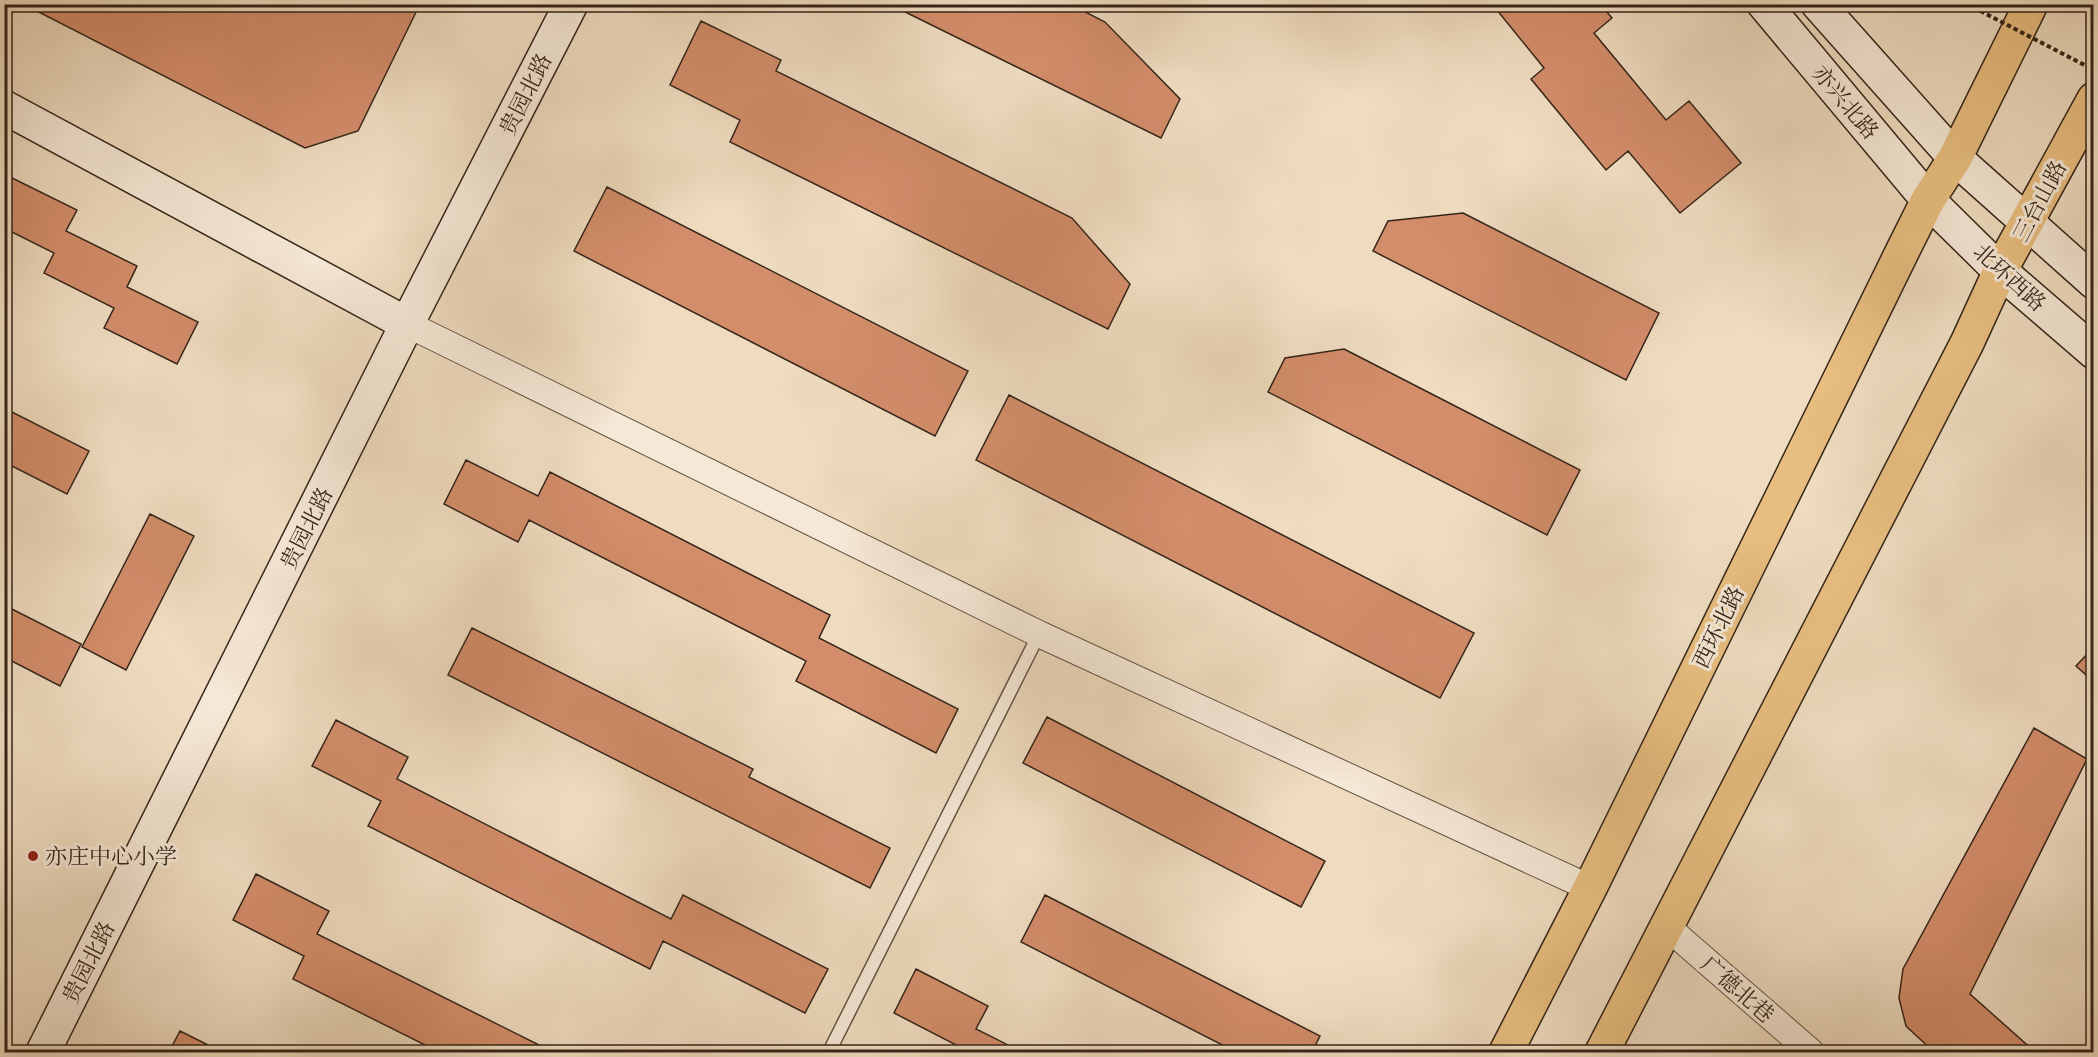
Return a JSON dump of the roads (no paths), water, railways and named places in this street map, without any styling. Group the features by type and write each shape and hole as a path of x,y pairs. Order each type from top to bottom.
{"main road":[{"path":"1954,158 2031,4"},
{"name":"三台山路","path":"2000,271 2094,99"},
{"name":"西环北路","path":"1506,1053 1590,888 1928,200 1954,158"},
{"path":"1602,1053 1962,354 2000,271"}],"street":[{"name":"贵园北路","path":"43,1053 407,324 571,4"},
{"name":"亦兴北路","path":"1764,4 1928,200"},
{"name":"亦兴北路","path":"1818,4 1954,158"},
{"path":"4,106 407,324 1039,634 1590,888"},
{"path":"1954,158 2094,282"},
{"name":"北环西路","path":"1928,200 2000,271 2094,352"},
{"name":"广德北巷","path":"1666,926 1811,1053"}],"lane":[{"path":"829,1053 1039,634"}],"place":[{"name":"亦庄中心小学","path":"33,856"}]}
